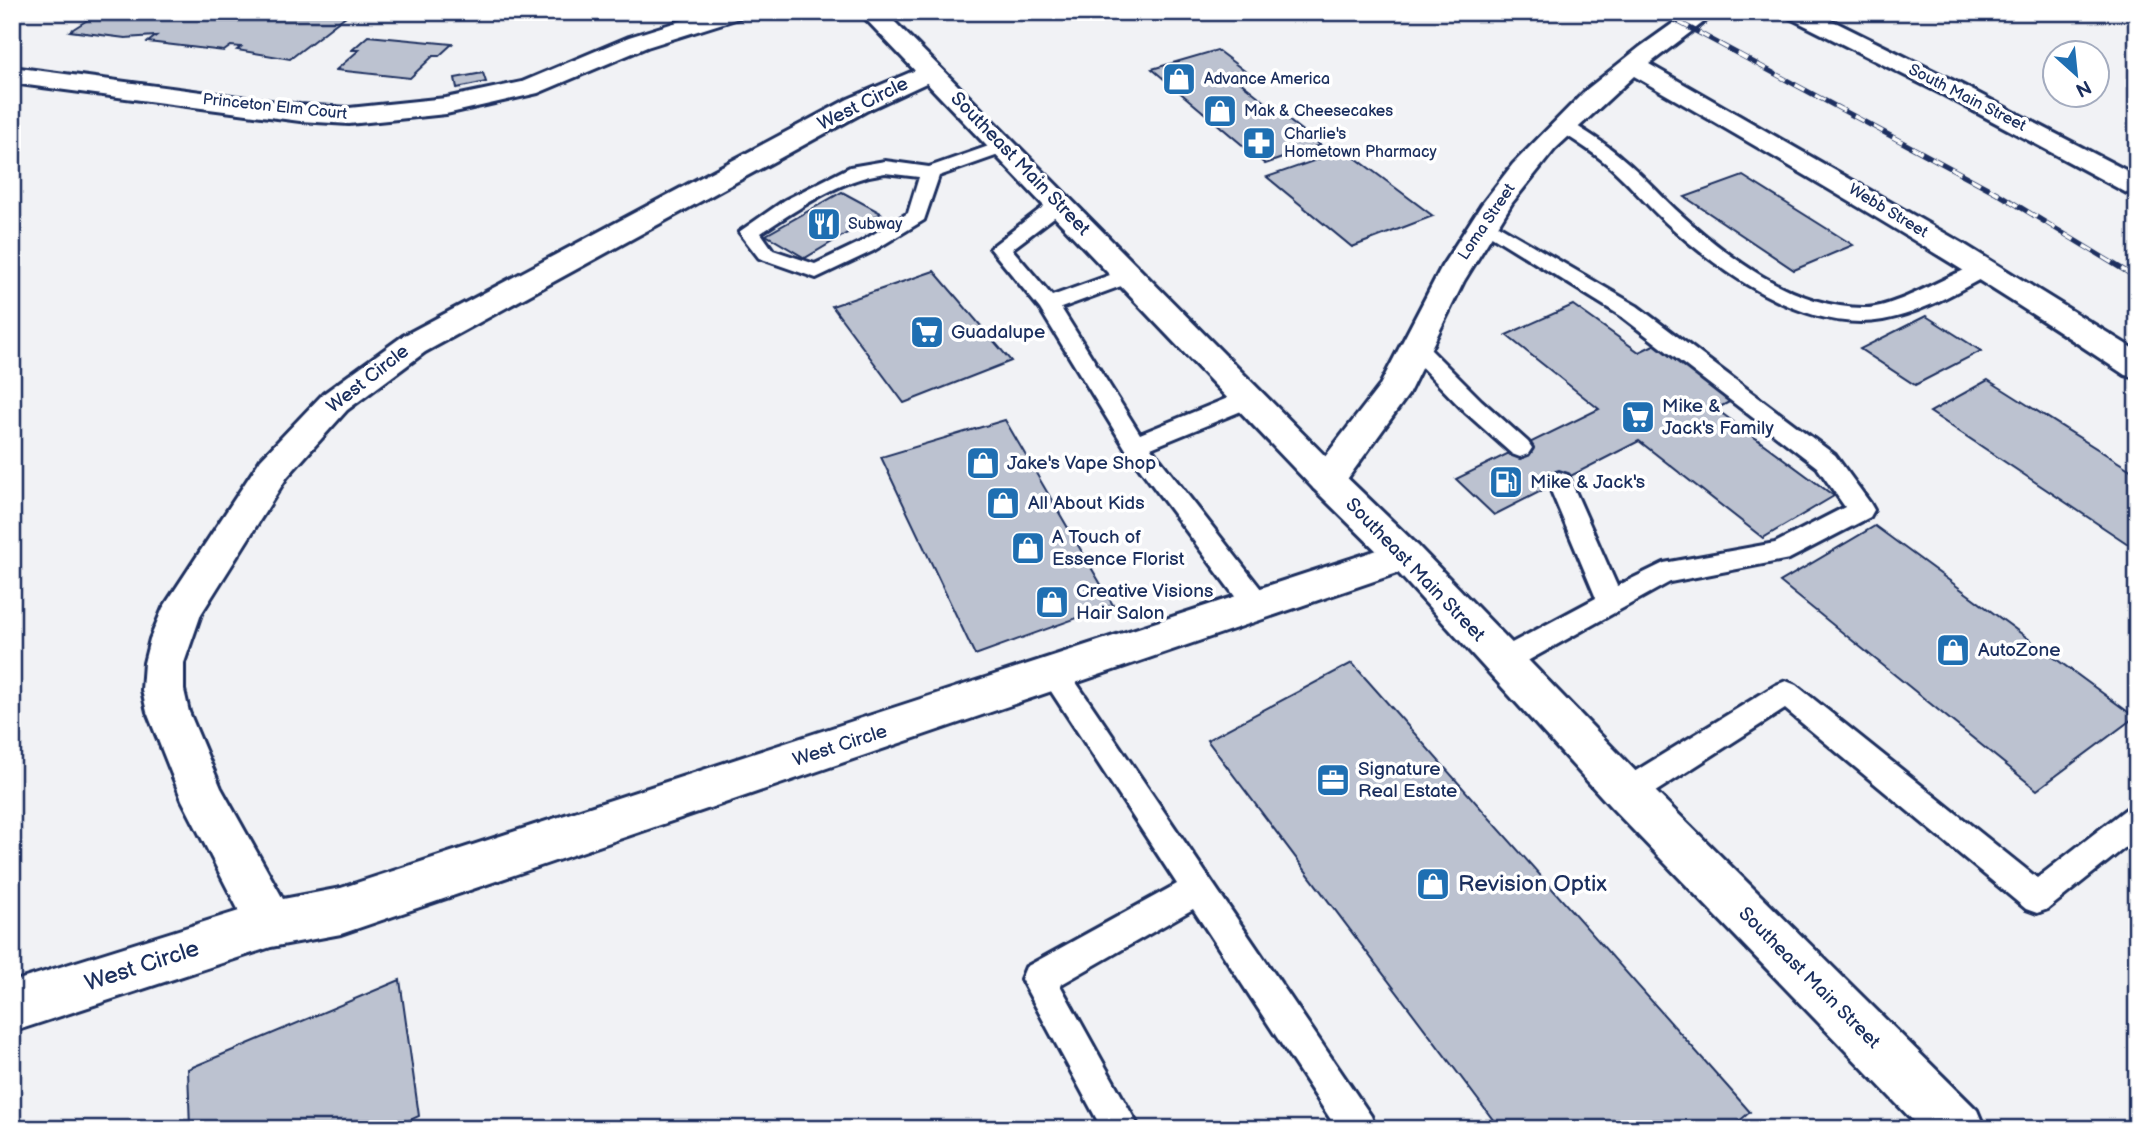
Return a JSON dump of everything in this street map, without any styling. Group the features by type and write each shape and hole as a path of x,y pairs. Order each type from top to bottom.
{"street":[{"name":"Princeton Elm Court","path":"12,75 300,113 349,116 446,106 529,88 567,75 638,42 734,12"},
{"name":"Southeast Main Street","path":"872,12 1327,480 1405,556 1627,793 1958,1129"},
{"name":"Loma Street","path":"1327,480 1392,395 1434,308 1484,223 1528,163 1562,124 1633,65 1705,12"},
{"path":"1802,15 1836,12"},
{"name":"South Main Street","path":"1802,15 2137,187"},
{"name":"Webb Street","path":"1633,65 1859,193 2137,367"},
{"name":"West Circle","path":"271,924 227,838 204,800 168,712 163,690 167,651 183,608 274,468 335,402 414,344 857,105 930,72"},
{"name":"West Circle","path":"12,1007 271,924 341,911 1405,556"}],"lane":[{"path":"1562,124 1607,154 1670,215 1727,260 1771,289 1820,310 1866,315 1906,307 1983,269"},
{"path":"930,173 917,216 866,247 816,272 766,254 749,232 792,204 858,171 885,167 930,173 1003,147"},
{"path":"1059,204 1000,247 1048,305 1135,445 1258,606"},
{"path":"1484,223 1629,311 1826,461 1861,510 1780,552 1664,573 1503,661"},
{"path":"1048,305 1128,276"},
{"path":"1415,347 1473,406 1520,448"},
{"path":"1135,445 1248,399"},
{"path":"1559,481 1611,602"},
{"path":"1055,674 1358,1129"},
{"path":"1627,793 1786,693 2037,898 2137,819"},
{"path":"1122,1129 1038,979 1198,889"}],"building":[{"path":"100,12 351,12 290,59 237,50 241,47 231,46 224,51 148,42 156,36 125,38 70,31"},
{"path":"1068,12 1103,12 1076,19"},
{"path":"368,36 452,44 439,56 433,56 410,78 336,70 359,50 352,50"},
{"path":"1217,50 1254,78 1240,82 1320,145 1265,164 1152,69"},
{"path":"483,73 486,82 457,88 455,78"},
{"path":"1345,150 1433,216 1352,247 1267,177"},
{"path":"1743,176 1853,245 1794,270 1685,197"},
{"name":"Subway","path":"842,192 881,213 805,258 766,235"},
{"path":"934,271 1011,361 904,403 832,306"},
{"path":"1573,305 1639,352 1658,343 1735,399 1716,409 1834,496 1763,538 1639,441 1494,515 1456,479 1599,409 1506,335"},
{"path":"1926,316 1981,351 1915,385 1860,349"},
{"path":"1988,380 2137,474 2137,550 1930,412"},
{"path":"1005,420 1113,605 975,655 881,457"},
{"name":"AutoZone","path":"1875,526 2135,717 2037,790 1780,582"},
{"path":"1352,663 1750,1112 1730,1129 1500,1129 1207,740"},
{"path":"400,980 419,1116 391,1129 190,1129 188,1069"}],"railway":[{"path":"1660,12 1997,193 2137,278"}],"place":[{"name":"Advance America","path":"1179,79"},
{"name":"Mak & Cheesecakes","path":"1220,111"},
{"name":"Charlie's Hometown Pharmacy","path":"1259,143"},
{"name":"Subway","path":"824,224"},
{"name":"Guadalupe","path":"927,332"},
{"name":"Mike & Jack's Family","path":"1638,417"},
{"name":"Jake's Vape Shop","path":"983,463"},
{"name":"Mike & Jack's","path":"1506,482"},
{"name":"All About Kids","path":"1003,503"},
{"name":"A Touch of Essence Florist","path":"1028,548"},
{"name":"Creative Visions Hair Salon","path":"1052,602"},
{"name":"AutoZone","path":"1953,650"},
{"name":"Signature Real Estate","path":"1333,780"},
{"name":"Revision Optix","path":"1433,884"}]}
